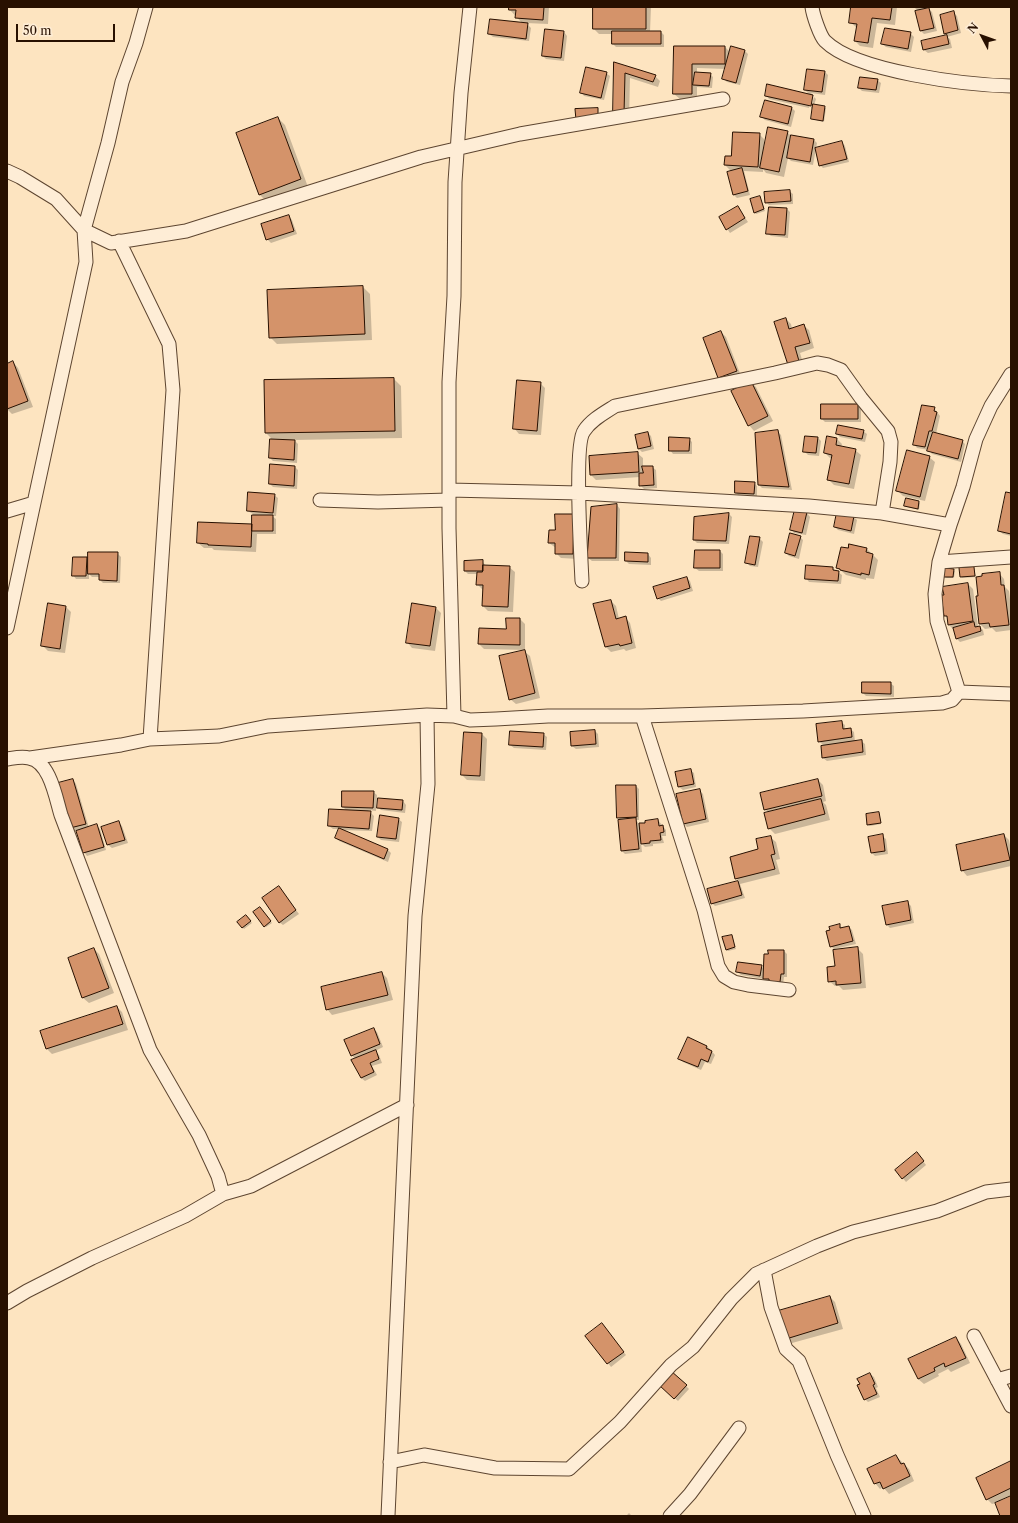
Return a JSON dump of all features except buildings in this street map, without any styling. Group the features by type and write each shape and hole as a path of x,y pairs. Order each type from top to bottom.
{"street":[{"path":"7,628 86,262 84,230 108,143 122,82 136,43 146,7"},
{"path":"454,716 449,495 449,382 454,296 454,231 457,149 470,7"},
{"path":"812,7 813,14 824,40 846,56 879,67 923,76 987,86 1011,86"},
{"path":"7,171 20,177 56,200 84,230 111,243 186,231 421,157 520,134 723,99"},
{"path":"119,241 169,344 173,390 150,739"},
{"path":"582,581 579,493 580,444 582,432 595,419 615,406 776,373 817,363 841,370 861,398 888,431 891,442 890,462 882,513"},
{"path":"959,692 936,621 935,594 939,562 963,487 976,439 991,406 1011,374"},
{"path":"320,500 378,502 449,495 579,493 809,506 882,513 950,525"},
{"path":"7,512 34,503"},
{"path":"939,562 1011,557"},
{"path":"959,692 1011,694"},
{"path":"7,759 30,758 121,745 150,739 219,736 268,726 311,722 427,715 454,716 470,720 548,716 642,716 916,706 942,703 952,700 959,692"},
{"path":"388,1516 407,1104 408,1033 415,916 428,784 427,715"},
{"path":"642,716 704,910 718,966 724,976 734,982 789,990"},
{"path":"30,758 44,767 51,781 61,815 150,1050 199,1135 218,1176 223,1194"},
{"path":"7,1303 92,1258 185,1216 223,1194 251,1186 407,1104"},
{"path":"390,1462 424,1455 495,1468 569,1469 620,1422 671,1364 693,1347 736,1294 756,1274 817,1246 853,1232 937,1211 986,1192 1011,1189"},
{"path":"764,1270 771,1307 786,1349 799,1361 837,1455 864,1516"},
{"path":"974,1336 1011,1406"},
{"path":"998,1380 1011,1376"},
{"path":"670,1516 690,1494 739,1428"}]}
